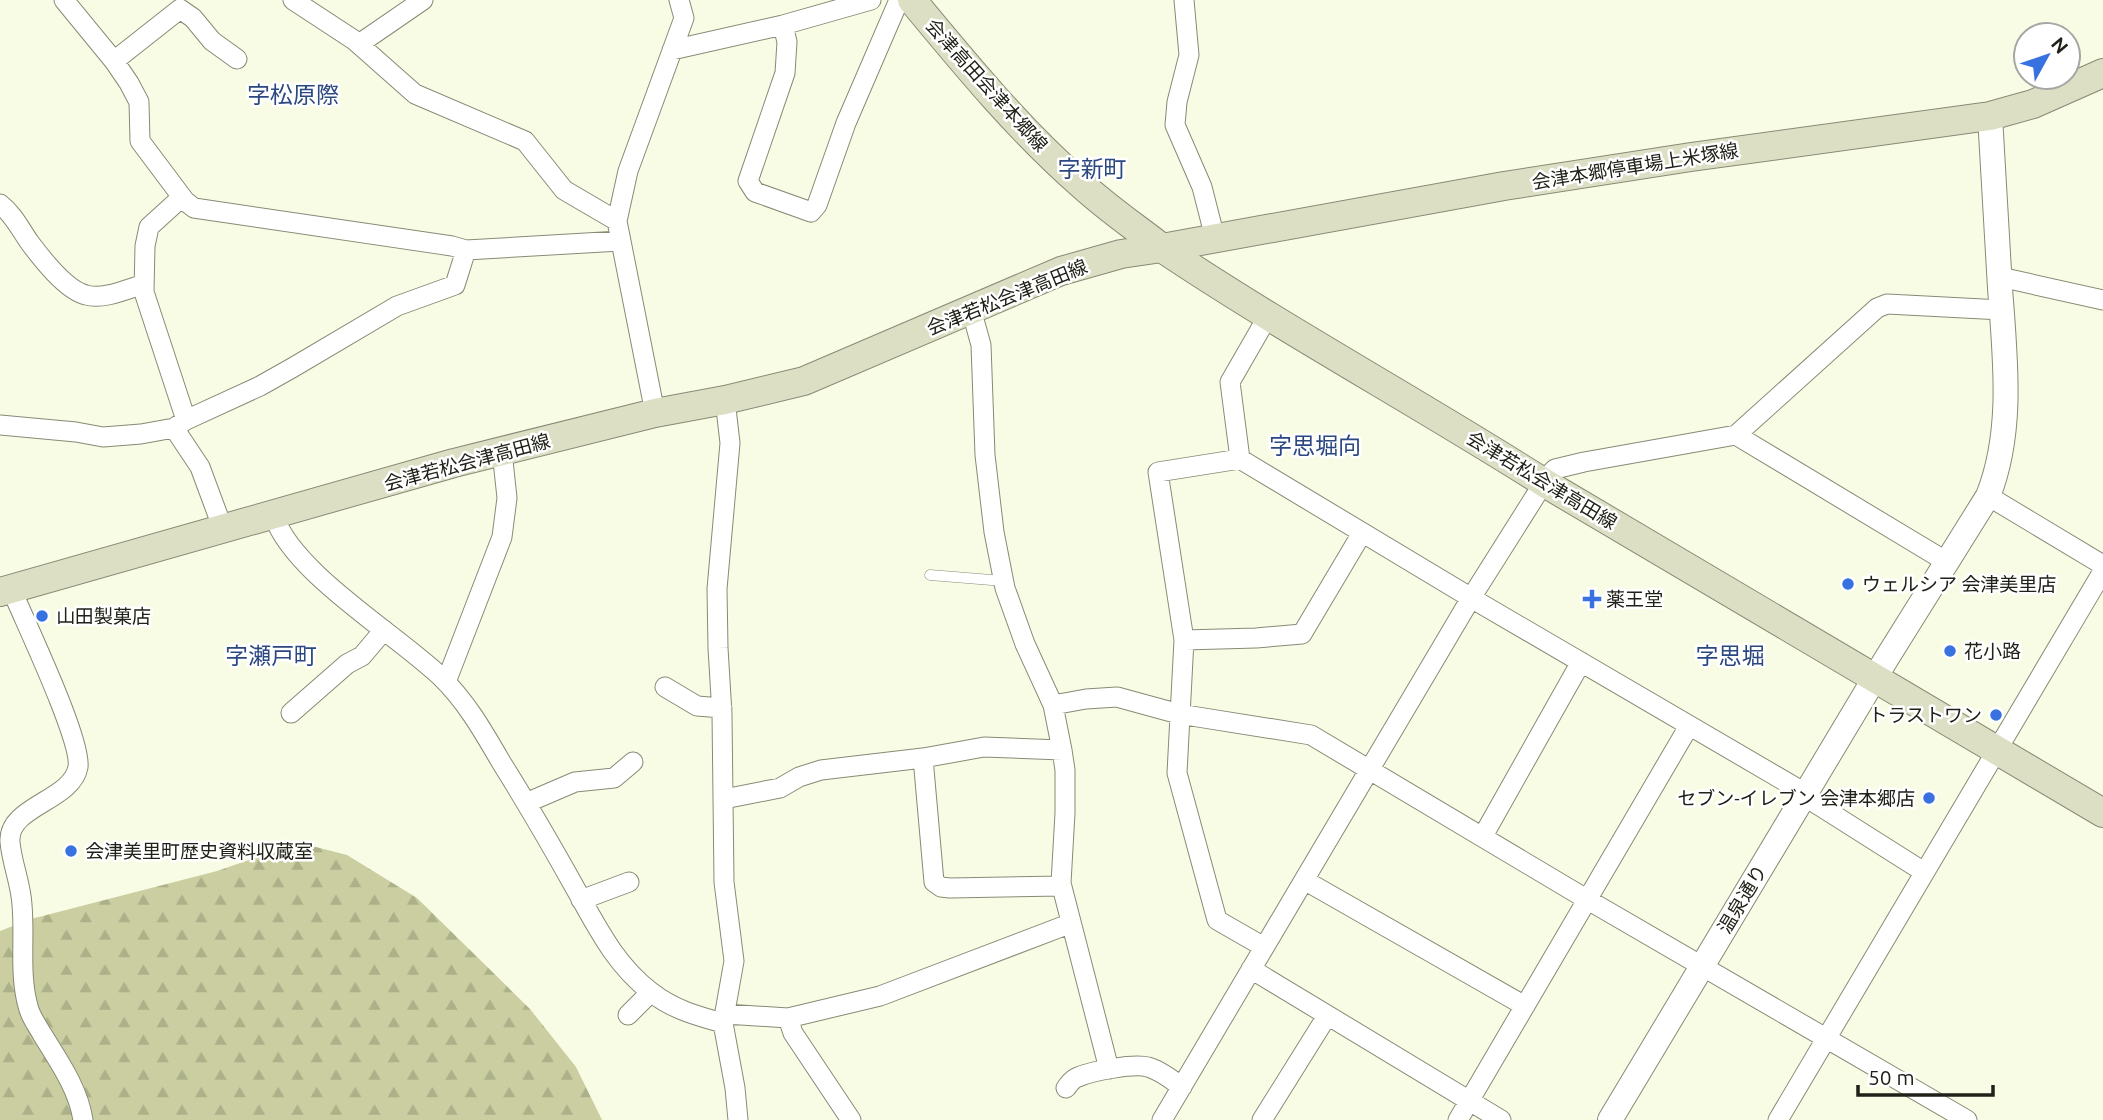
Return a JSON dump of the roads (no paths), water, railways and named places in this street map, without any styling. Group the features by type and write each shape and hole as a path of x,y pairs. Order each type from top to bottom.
{"main road":[{"name":"会津高田会津本郷線","path":"912,0 995,97 1065,170 1105,205 1162,248"},
{"name":"会津本郷停車場上米塚線","path":"1162,248 1517,184 1990,116 2033,104 2103,73"},
{"name":"会津若松会津高田線","path":"6,590 502,452 655,413 804,381 1060,271 1121,254 1162,248 1268,316 1476,439 1543,482 2103,813"}],"street":[{"path":"64,0 114,61 139,102 140,141 182,197 194,208 466,250 620,242"},
{"path":"293,0 359,44 415,94 525,141 564,190 617,221"},
{"path":"359,44 423,0"},
{"path":"655,413 617,221 628,171 684,18 679,0"},
{"path":"672,50 783,25 871,0"},
{"path":"783,25 787,42 785,73 747,178 748,184 755,192 811,212 817,205 846,122 899,0"},
{"path":"1184,0 1189,55 1177,102 1175,125 1202,187 1215,238"},
{"path":"114,61 180,9 193,18 212,41 237,59"},
{"name":"温泉通り","path":"1610,1120 1805,793 1988,496 1996,477 2002,447 2006,394 1990,116"},
{"path":"182,197 149,227 145,246 144,292 180,424 200,467 223,529"},
{"path":"0,204 19,224 29,242 53,270 69,285 86,295 108,295 144,284"},
{"path":"0,425 103,437 180,424 260,386 397,306 455,285 466,250"},
{"path":"2000,277 2103,300"},
{"path":"1162,1120 1471,598 1543,482 1555,469 1736,435 1877,308 1887,304 2002,310"},
{"path":"971,309 981,345 985,455 994,532 1004,581 1025,644 1053,705 1065,770 1061,886 1109,1069"},
{"path":"1240,459 1230,382 1268,316"},
{"path":"725,400 730,443 717,589 722,708 724,882 734,961 724,1018 738,1120"},
{"path":"1736,435 1947,562"},
{"path":"446,682 502,537 507,498 502,452"},
{"path":"1264,947 1217,920 1177,773 1184,640 1158,472 1240,459 1471,598 1805,793 1815,803 1924,872"},
{"path":"1988,496 2103,565"},
{"path":"274,516 285,541 323,580 446,682 469,708 600,934 619,962 651,992 688,1014 724,1018 788,1018 880,996 1069,924"},
{"path":"1184,640 1302,634 1362,533"},
{"path":"1778,1120 2103,571"},
{"path":"6,590 63,712 77,751 78,767 73,780 17,821 10,832 10,844 22,899 24,981 28,1007 80,1100 83,1120"},
{"path":"291,713 348,664 362,656 384,630"},
{"path":"1483,836 1581,662"},
{"path":"665,687 697,706 722,708"},
{"path":"1053,705 1116,697 1179,714 1311,735 1967,1120"},
{"path":"1458,1120 1689,726"},
{"path":"724,799 780,788 799,777 821,770 923,758 984,747 1062,750"},
{"path":"923,758 934,882 941,887 950,888 1061,886"},
{"path":"526,803 575,782 614,778 633,762"},
{"path":"1304,880 1525,1006"},
{"path":"581,900 629,882"},
{"path":"1251,970 1501,1120"},
{"path":"628,1015 651,992"},
{"path":"1262,1120 1327,1016"},
{"path":"788,1018 799,1042 851,1120"},
{"path":"1066,1088 1079,1076 1109,1069 1144,1066 1151,1067 1182,1087"}],"lane":[{"path":"930,575 1004,581"}],"place":[{"name":"ウェルシア 会津美里店","path":"1848,584"},
{"name":"薬王堂","path":"1592,599"},
{"name":"山田製菓店","path":"42,616"},
{"name":"花小路","path":"1950,651"},
{"name":"トラストワン","path":"1996,715"},
{"name":"セブン-イレブン 会津本郷店","path":"1929,798"},
{"name":"会津美里町歴史資料収蔵室","path":"71,851"}],"district":[{"name":"字松原際","path":"293,94"},
{"name":"字新町","path":"1092,168"},
{"name":"字思堀向","path":"1315,445"},
{"name":"字瀬戸町","path":"271,655"},
{"name":"字思堀","path":"1730,655"}]}
